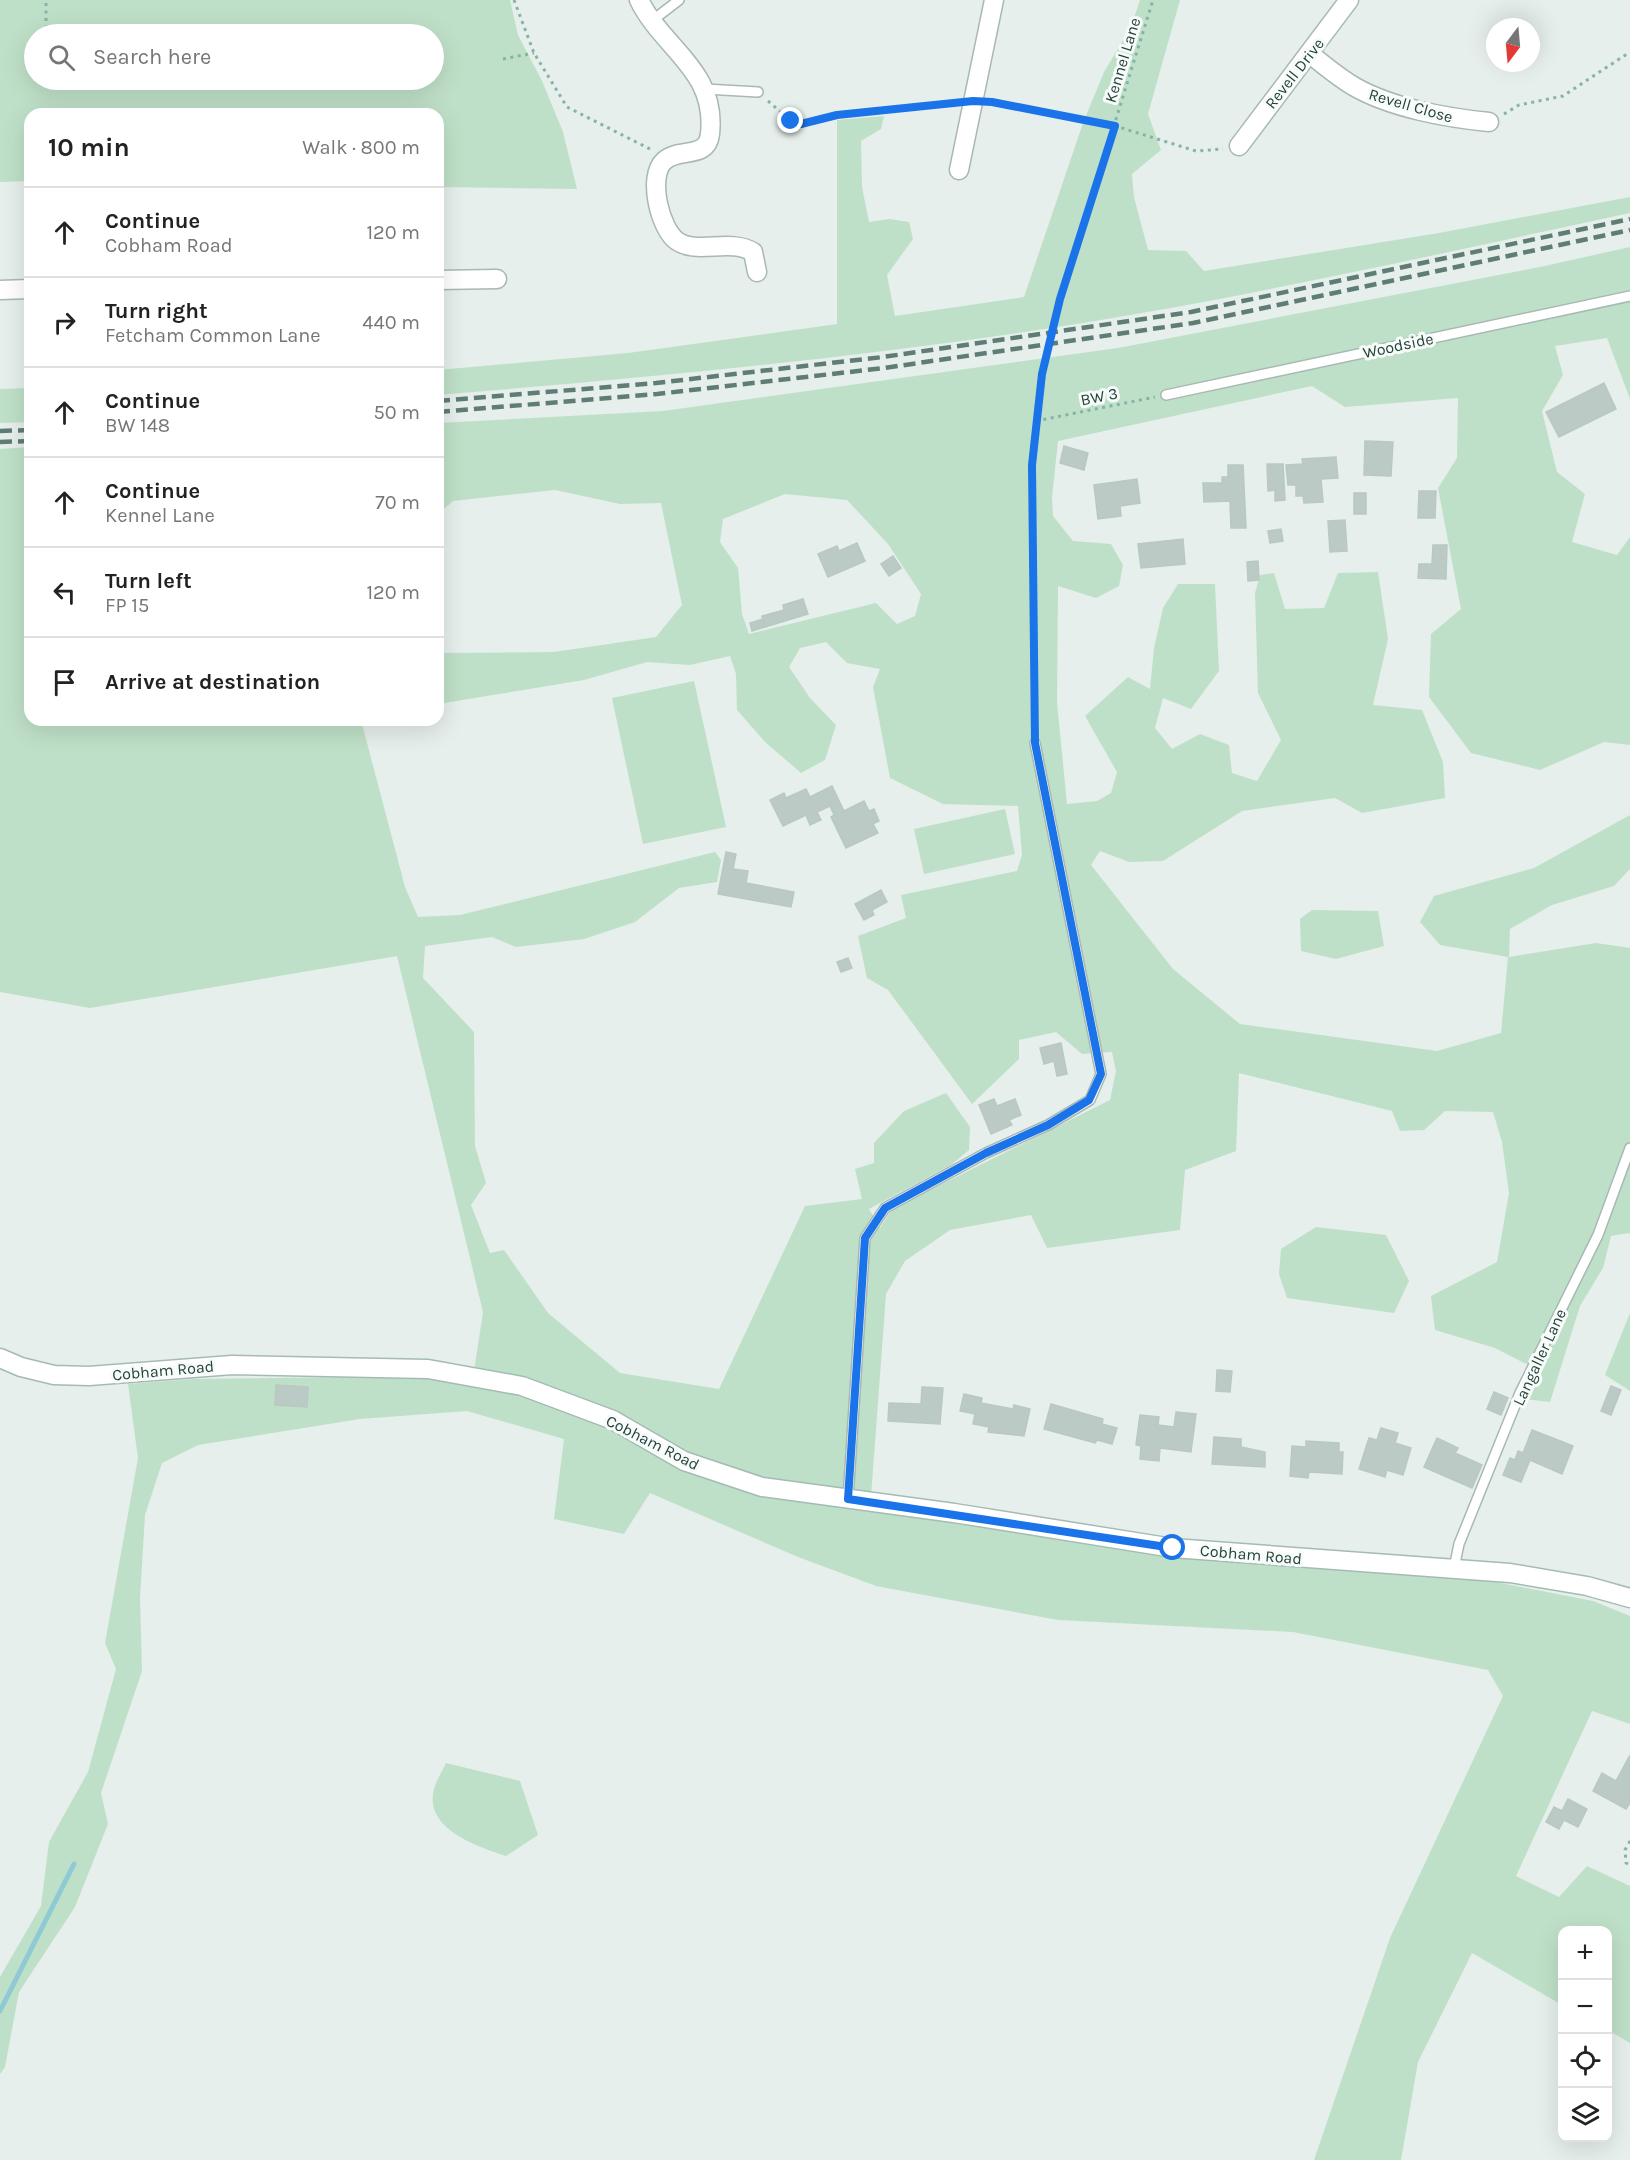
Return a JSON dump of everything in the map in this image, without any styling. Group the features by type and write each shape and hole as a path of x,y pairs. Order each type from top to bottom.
{"street":[{"path":"639,0 705,88 710,131 708,143 700,151 671,156 662,163 657,182 659,211 669,233 679,242 692,246 745,247 753,252 757,272"},
{"path":"959,170 994,0"},
{"name":"Revell Drive","path":"1239,146 1349,0"},
{"name":"Revell Close","path":"1310,54 1353,87 1369,94 1448,118 1489,122"},
{"path":"444,280 496,279"},
{"path":"0,290 24,289"},
{"name":"Cobham Road","path":"0,1358 21,1367 54,1375 90,1376 232,1365 428,1369 522,1386 613,1420 684,1461 762,1487 1173,1548 1454,1568 1540,1578 1587,1586 1630,1598"}],"lane":[{"path":"653,20 679,0"},
{"path":"705,88 758,92"},
{"name":"Woodside","path":"1166,395 1630,296"},
{"path":"848,1499 865,1238 885,1208 986,1153 1048,1125 1089,1100 1101,1074 1035,743"},
{"name":"Langaller Lane","path":"1454,1568 1459,1544 1520,1393 1598,1234 1630,1148"}],"path":[{"path":"46,0 46,24"},
{"path":"514,0 533,53 567,107 643,147 671,156"},
{"name":"Kennel Lane","path":"1035,743 1032,465 1042,374 1060,299 1153,0"},
{"path":"1489,122 1519,105 1563,96 1630,52"},
{"path":"503,59 523,57 533,53"},
{"path":"758,92 791,121 801,124 837,115 973,101 992,102 1115,126 1197,151 1239,146"},
{"name":"BW 3","path":"1036,421 1166,395"},
{"path":"1630,1840 1625,1850 1626,1863 1630,1865"}],"green space":[{"path":"0,0 510,0 518,35 542,81 563,132 577,189 444,187 444,108 24,108 24,181 0,182"},
{"path":"1140,0 1180,0 1148,114 1161,150 1132,174 1134,197 1148,250 1186,251 1204,271 1439,233 1630,197 1630,213 1289,285 1083,323 922,346 761,365 444,394 444,369 628,353 837,324 837,120 884,116 881,129 861,141 862,187 869,222 889,219 909,222 913,239 887,275 895,316 1024,297 1083,123 1104,72 1131,27"},
{"path":"1630,247 1630,399 1607,338 1555,346 1563,375 1542,411 1557,472 1585,494 1572,542 1617,555 1630,537 1630,745 1604,742 1540,770 1471,753 1429,697 1431,634 1461,609 1438,488 1457,458 1458,398 1345,407 1312,386 1058,441 1052,497 1053,516 1073,541 1111,544 1123,565 1119,586 1096,598 1058,586 1057,703 1067,804 1097,801 1111,793 1117,772 1085,716 1128,677 1150,689 1154,648 1163,608 1178,584 1215,584 1219,671 1191,709 1163,698 1155,728 1172,749 1200,734 1229,745 1232,773 1257,781 1281,740 1258,693 1255,593 1260,575 1274,573 1285,609 1324,608 1338,573 1378,572 1388,639 1373,705 1422,710 1443,762 1445,798 1362,813 1335,798 1242,811 1163,861 1129,862 1100,851 1091,865 1173,969 1240,1024 1437,1051 1501,1033 1508,957 1440,945 1420,922 1434,896 1534,868 1630,815 1630,869 1614,886 1552,905 1510,929 1509,957 1596,943 1630,948 1630,1235 1629,1233 1611,1236 1603,1268 1580,1306 1550,1402 1524,1399 1536,1369 1495,1348 1435,1330 1431,1296 1497,1262 1509,1193 1502,1142 1493,1112 1445,1111 1424,1130 1400,1131 1392,1111 1239,1073 1236,1151 1185,1170 1180,1230 1047,1248 1031,1215 950,1230 905,1261 886,1294 870,1510 1256,1564 1455,1574 1593,1601 1630,1616 1630,1724 1592,1711 1516,1876 1559,1897 1587,1866 1630,1886 1630,2043 1612,2032 1612,1926 1558,1926 1558,2003 1472,1953 1418,2062 1401,2160 1314,2160 1390,1938 1503,1696 1488,1670 1293,1632 1058,1620 876,1586 798,1557 650,1493 624,1534 554,1519 564,1439 467,1411 360,1419 198,1445 162,1463 145,1515 140,1598 142,1671 101,1793 108,1824 75,1907 19,1992 5,2067 0,2074 0,1977 41,1906 49,1842 88,1772 116,1669 105,1643 138,1458 128,1384 193,1379 426,1376 472,1384 483,1312 397,956 90,1008 0,992 0,449 24,447 24,726 363,726 405,887 418,917 460,915 715,852 721,860 717,882 679,888 635,922 584,939 516,947 492,937 425,946 423,978 474,1032 475,1146 486,1183 471,1205 490,1253 504,1250 548,1313 620,1373 719,1389 805,1206 862,1199 855,1169 874,1163 874,1143 904,1111 946,1093 970,1127 969,1150 951,1165 869,1209 880,1228 892,1209 1110,1100 1116,1071 1112,1052 1082,1054 1056,1032 1019,1040 1019,1059 972,1104 888,990 867,978 858,936 906,918 901,895 1017,871 1022,855 1018,806 943,804 890,778 873,687 880,669 847,663 826,642 800,648 789,667 810,698 836,725 825,760 801,773 765,742 737,710 736,674 730,656 690,665 647,662 584,680 444,703 444,653 554,652 656,637 682,605 661,503 620,504 555,490 453,501 444,509 444,423 663,411 1118,348 1540,267","holes":["785,494 847,500 888,544 921,594 915,616 897,624 876,603 749,634 742,614 738,568 720,542 723,519"]},
{"path":"24,388 24,422 0,423 0,389"},
{"path":"694,681 726,827 643,844 612,698"},
{"path":"1005,809 1015,854 924,874 914,829"},
{"path":"1312,910 1378,911 1384,946 1336,959 1301,951 1300,919"},
{"path":"1316,1227 1386,1235 1409,1281 1394,1313 1287,1298 1279,1274 1281,1249"},
{"path":"1630,1313 1630,1391 1605,1375"},
{"path":"446,1763 520,1781 538,1835 506,1856 470,1842 447,1828 434,1807 433,1794 436,1782"}],"building":[{"path":"1604,383 1616,409 1559,437 1546,412"},
{"path":"1365,441 1393,442 1391,476 1364,475"},
{"path":"1064,446 1088,453 1084,470 1060,463"},
{"path":"1336,457 1338,478 1321,479 1323,502 1304,503 1303,496 1296,496 1296,485 1288,485 1286,465 1303,464 1302,459"},
{"path":"1267,464 1283,464 1285,500 1275,501 1275,490 1268,491"},
{"path":"1228,465 1243,465 1246,528 1231,528 1230,501 1204,502 1203,483 1222,483 1222,477 1228,477"},
{"path":"1137,479 1140,503 1120,506 1121,516 1098,519 1094,485"},
{"path":"1419,491 1436,491 1435,518 1418,518"},
{"path":"1354,493 1366,493 1366,514 1354,514"},
{"path":"1345,520 1347,551 1330,552 1328,521"},
{"path":"1281,529 1283,541 1270,543 1268,531"},
{"path":"1183,539 1185,564 1141,568 1138,544"},
{"path":"857,543 865,561 828,577 818,554 837,546 839,551"},
{"path":"1433,545 1447,545 1446,579 1418,578 1419,564 1432,564"},
{"path":"893,556 901,568 889,576 881,564"},
{"path":"1258,561 1259,580 1248,581 1247,562"},
{"path":"803,599 808,614 765,627 762,616 784,610 783,605"},
{"path":"763,619 765,627 752,631 750,623"},
{"path":"832,786 844,811 864,801 869,811 874,809 879,821 873,824 878,833 846,848 831,817 834,815 830,806 817,812 821,820 810,825 806,815 783,826 770,800 784,793 786,798 806,789 810,797"},
{"path":"726,852 736,854 733,869 748,871 746,883 794,892 791,907 718,894"},
{"path":"881,890 887,902 872,910 874,915 864,920 855,904"},
{"path":"848,958 852,968 841,972 837,962"},
{"path":"1061,1043 1067,1074 1057,1076 1054,1061 1044,1064 1040,1048"},
{"path":"994,1099 997,1106 1015,1099 1021,1115 1009,1120 1012,1125 991,1134 979,1105"},
{"path":"1217,1370 1232,1371 1230,1392 1216,1391"},
{"path":"276,1385 308,1387 307,1407 275,1405"},
{"path":"1611,1386 1621,1390 1611,1415 1601,1411"},
{"path":"922,1387 943,1388 940,1424 888,1421 889,1403 921,1404"},
{"path":"1494,1392 1508,1398 1501,1415 1487,1409"},
{"path":"964,1394 982,1398 981,1403 1013,1409 1014,1405 1030,1409 1024,1436 988,1432 989,1427 973,1424 975,1414 960,1411"},
{"path":"1051,1404 1103,1419 1102,1424 1117,1428 1112,1444 1097,1440 1095,1443 1044,1429"},
{"path":"1176,1412 1196,1414 1191,1452 1160,1448 1159,1461 1140,1459 1141,1446 1136,1445 1140,1415 1159,1417 1158,1425 1174,1427"},
{"path":"1381,1428 1398,1433 1395,1443 1411,1448 1403,1475 1387,1470 1385,1477 1359,1469 1369,1438 1377,1440"},
{"path":"1532,1430 1573,1446 1562,1474 1530,1460 1521,1482 1503,1475 1510,1458 1515,1460 1518,1451 1523,1453"},
{"path":"1214,1437 1241,1439 1241,1447 1265,1452 1265,1467 1212,1464"},
{"path":"1437,1438 1458,1448 1455,1453 1482,1465 1472,1488 1424,1467"},
{"path":"1306,1441 1339,1443 1339,1452 1343,1452 1342,1474 1309,1472 1308,1478 1290,1476 1292,1446 1306,1447"},
{"path":"1630,1755 1630,1803 1626,1809 1593,1791 1602,1773 1616,1781"},
{"path":"1568,1799 1587,1809 1578,1827 1564,1820 1559,1829 1546,1822 1554,1807 1562,1811"}],"waterway":[{"path":"0,2011 74,1864"}],"railway":[{"path":"444,401 656,383 883,357 1191,312 1630,219"},
{"path":"444,412 657,394 884,368 1193,323 1630,230"},
{"path":"0,431 24,430"},
{"path":"0,442 24,441"}],"route":[{"path":"791,121 801,124 837,115 956,105 973,101 992,102 1099,121 1115,126 1060,299 1042,374 1032,465 1035,743 1101,1074 1089,1100 1048,1125 986,1153 885,1208 865,1238 848,1499 954,1513 1173,1548"}]}
